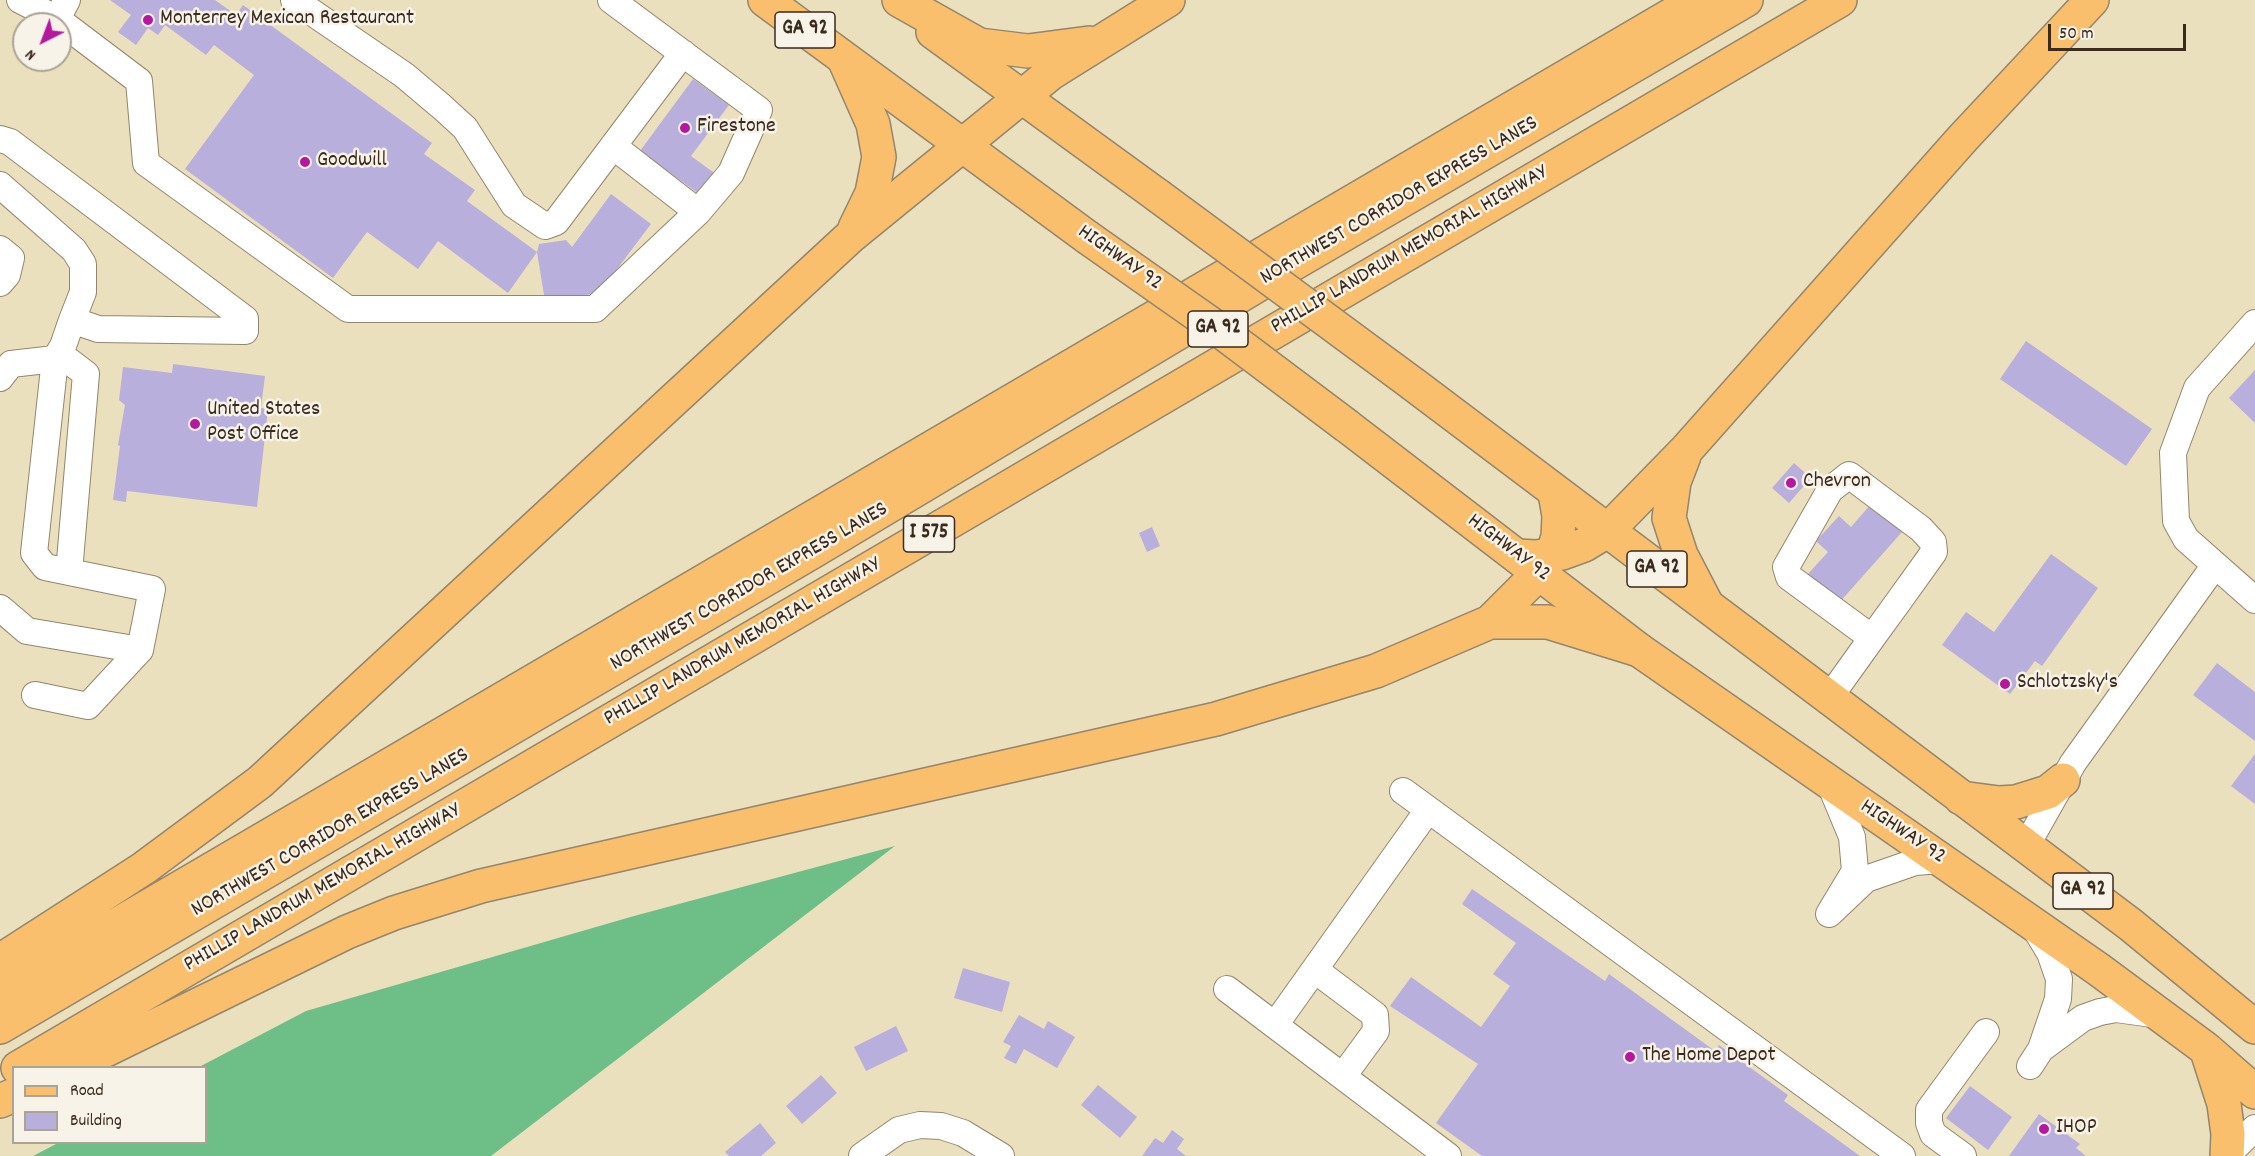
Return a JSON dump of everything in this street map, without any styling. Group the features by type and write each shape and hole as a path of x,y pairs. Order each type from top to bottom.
{"main road":[{"name":"HIGHWAY 92","path":"765,0 844,61 1218,329 1347,426 1536,561 1639,650 2031,922 2206,1049 2255,1092"},
{"name":"GA 92","path":"889,0 1413,384 1555,493 1707,605 2182,966 2255,1027"},
{"path":"899,0 979,45 1028,51 1099,41"},
{"path":"0,961 144,868 260,782 851,236 1051,73 1168,0"},
{"path":"0,993 1697,0"},
{"name":"NORTHWEST CORRIDOR EXPRESS LANES","path":"0,1027 792,564 1301,259 1746,0"},
{"name":"PHILLIP LANDRUM MEMORIAL HIGHWAY","path":"21,1066 1840,0"},
{"path":"1536,561 1584,545 1607,531 1687,449 1963,138 2092,0"},
{"path":"844,61 873,124 879,157 872,193 851,236"},
{"path":"1687,449 1674,482 1669,518 1681,555 1707,605"},
{"path":"1490,622 1536,561 1558,537 1559,516 1555,493"},
{"path":"73,1066 347,932 440,897 569,864 1236,714 1376,671 1490,622 1548,622 1639,650"},
{"path":"1961,798 1999,803 2016,802 2048,792 2063,780"},
{"path":"2206,1049 2224,1104 2228,1134 2226,1156"}],"street":[{"path":"20,0 62,10 139,81 146,163 348,309 595,309 698,212 731,173 759,110 611,0"},
{"path":"294,0 404,75 465,128 514,205 545,226 556,222 683,53"},
{"path":"0,139 10,142 227,305 245,319 246,325 245,331 109,329 72,320"},
{"path":"613,146 698,212"},
{"path":"0,185 74,250 83,264 83,292 63,346 55,359 34,554 45,567 152,589 140,650 87,706 35,695"},
{"path":"0,249 10,258 7,275 0,283"},
{"path":"2255,323 2196,388 2173,453 2176,521 2186,539 2255,600"},
{"path":"0,378 12,364 55,359 69,361 86,374 69,572"},
{"path":"1829,698 1934,552 1934,542 1921,529 1850,475 1830,490 1786,567 1789,577 1872,638"},
{"path":"2025,848 2063,780 2215,565"},
{"path":"0,608 27,631 140,650"},
{"path":"1830,784 1852,837 1855,871 1829,914 1866,879 1915,862 1941,860"},
{"path":"1403,791 1898,1153 1933,1134"},
{"path":"1275,1025 1428,810"},
{"path":"2031,922 2050,953 2059,979 2058,999 2036,1058 2083,1018 2100,1012 2116,1009 2162,1016"},
{"path":"1315,970 1376,1015 1376,1031 1343,1076"},
{"path":"1227,989 1448,1156"},
{"path":"1963,1156 1933,1134 1929,1123 1929,1110 1986,1032"},
{"path":"862,1156 899,1130 920,1125 941,1126 963,1133 1001,1156"},
{"path":"2226,1156 2255,1128"}],"green space":[{"path":"895,846 491,1156 33,1156 56,1144 207,1144 207,1066 201,1066 306,1011 634,916"}],"building":[{"name":"Goodwill","path":"110,0 215,0 236,15 243,5 432,143 424,154 475,190 467,201 537,252 508,293 438,241 418,269 367,232 333,278 185,169 254,75 214,45 206,55 165,25 158,35 148,28 136,45 118,32 131,15"},
{"name":"Firestone","path":"693,79 729,105 691,156 717,175 702,196 640,151"},
{"path":"611,194 651,224 599,293 545,301 537,252 539,244 566,240 572,247"},
{"path":"2026,341 2152,429 2126,466 2000,379"},
{"name":"United States Post Office","path":"173,364 265,376 261,408 268,409 257,507 127,491 126,502 113,500 120,446 118,445 125,405 119,400 123,367 172,373"},
{"path":"2255,370 2255,423 2229,398"},
{"path":"1794,463 1811,478 1789,503 1772,488"},
{"path":"1871,504 1902,532 1838,604 1806,576 1828,552 1816,541 1839,516 1851,527"},
{"path":"1152,527 1160,546 1147,552 1139,533"},
{"path":"2051,554 2098,588 2042,666 2035,661 2010,694 1942,645 1966,612 1994,632"},
{"path":"2217,663 2255,692 2255,741 2193,695"},
{"path":"2255,754 2255,804 2231,786"},
{"name":"The Home Depot","path":"1472,889 1605,981 1609,974 1715,1051 1719,1045 1788,1095 1784,1101 1860,1156 1482,1156 1436,1123 1478,1064 1390,1006 1411,977 1481,1027 1510,986 1493,974 1516,943 1462,904"},
{"path":"963,968 1010,982 1002,1012 954,998"},
{"path":"1019,1015 1044,1029 1048,1021 1075,1037 1057,1068 1024,1049 1016,1064 1004,1058 1011,1046 1003,1042"},
{"path":"896,1026 908,1051 866,1071 854,1047"},
{"path":"821,1075 837,1093 802,1124 786,1106"},
{"path":"1098,1085 1137,1117 1120,1138 1081,1105"},
{"path":"1970,1086 2012,1117 1988,1150 1946,1118"},
{"name":"IHOP","path":"2039,1114 2080,1144 2076,1148 2086,1156 2009,1156"},
{"path":"760,1123 776,1143 761,1156 729,1156 725,1152"},
{"path":"1172,1130 1184,1139 1177,1149 1186,1156 1142,1156 1155,1138 1163,1143"}],"place":[{"name":"Monterrey Mexican Restaurant","path":"148,20"},
{"name":"Firestone","path":"685,128"},
{"name":"Goodwill","path":"305,162"},
{"name":"United States Post Office","path":"195,424"},
{"name":"Chevron","path":"1791,483"},
{"name":"Schlotzsky's","path":"2005,684"},
{"name":"The Home Depot","path":"1630,1057"},
{"name":"IHOP","path":"2044,1129"}]}
